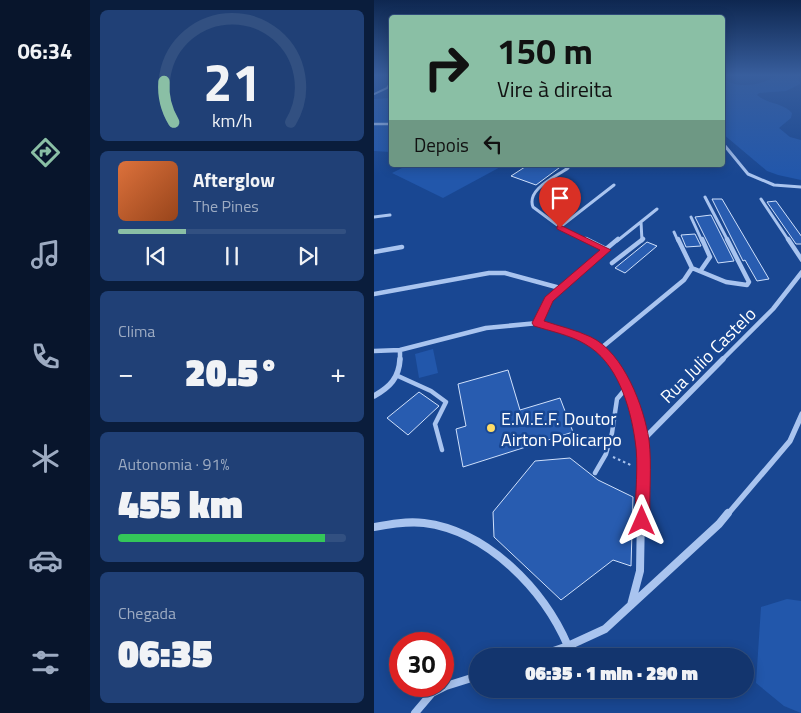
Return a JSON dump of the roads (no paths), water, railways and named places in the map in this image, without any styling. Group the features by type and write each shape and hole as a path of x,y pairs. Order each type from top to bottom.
{"street":[{"path":"374,124 389,124"},
{"path":"725,146 748,174 774,184 801,187"},
{"path":"568,168 538,187 531,202 538,212 560,228 606,250"},
{"path":"560,228 614,186"},
{"path":"692,268 742,286 747,285 749,282 705,197"},
{"path":"761,199 801,260"},
{"path":"538,323 548,299 657,209"},
{"path":"374,217 390,214"},
{"path":"691,217 710,257 701,270"},
{"path":"612,263 643,240 641,222"},
{"path":"600,350 689,275 692,268 674,232"},
{"path":"374,252 402,246"},
{"path":"374,294 489,272 505,273 560,288"},
{"name":"Rua Julio Castelo","path":"642,441 773,309 801,272"},
{"path":"374,351 400,350 486,328 538,323 588,340 600,350 615,366 628,387 642,441 640,571 631,605"},
{"path":"374,396 390,386 398,376 401,362 400,350"},
{"path":"562,648 606,629 719,524 790,441 801,414"},
{"path":"374,527 406,522 443,527 482,545 503,560 528,586 556,620 568,646"},
{"path":"416,713 432,693 446,686 469,679"}],"lane":[{"path":"398,376 424,388 446,402 435,424 442,450"},
{"path":"595,473 606,454 612,433 617,399 628,387"}],"place":[{"name":"E.M.E.F. Doutor Airton Policarpo","path":"491,428"}]}
